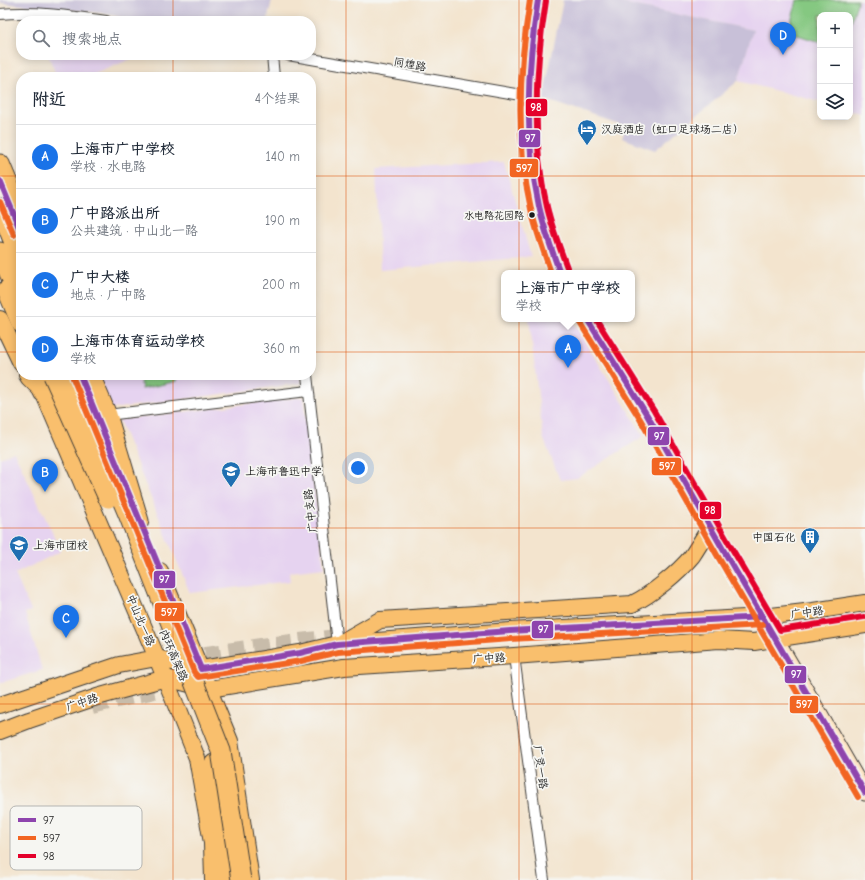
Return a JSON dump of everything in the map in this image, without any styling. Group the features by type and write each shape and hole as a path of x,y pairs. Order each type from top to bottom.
{"highway":[{"path":"0,164 16,202"},
{"path":"0,208 16,248"},
{"path":"0,252 16,289"},
{"path":"0,274 16,311"},
{"name":"内环高架路","path":"55,380 121,528 202,724 214,764 228,880"},
{"name":"内环高架路","path":"71,380 128,514 221,752 241,880"},
{"path":"92,380 107,415 139,521"}],"main road":[{"path":"538,0 531,39 527,96 529,144 537,195 545,229 559,270"},
{"path":"0,181 16,220"},
{"path":"0,319 16,353"},
{"path":"589,322 647,415 710,527 865,793"},
{"path":"82,380 230,740 251,880"},
{"name":"中山北一路","path":"41,383 158,658 197,758 212,843 213,880"},
{"path":"338,644 380,620 632,604 650,593 683,566 691,557 710,527"},
{"name":"广中路","path":"201,669 300,653 338,644 503,632 762,617 865,603"},
{"path":"516,624 710,612 725,619"},
{"name":"广中路","path":"209,689 344,668 719,640 754,642 865,626"},
{"path":"282,670 379,656 414,657 437,661"},
{"path":"0,705 119,665 158,658 201,669"},
{"path":"166,678 209,689"},
{"name":"广中路","path":"0,731 97,697 166,678"}],"street":[{"path":"0,14 45,14 72,16"},
{"path":"272,60 274,72"},
{"name":"同煌路","path":"316,60 527,96"},
{"name":"广中支路","path":"307,380 338,644"},
{"path":"107,415 308,391"},
{"name":"广灵一路","path":"514,656 544,880"}],"shaded area":[{"path":"0,0 272,0 268,16 116,16 101,13 0,3"},
{"path":"563,0 608,0 753,30 738,81 655,150 622,138 626,127 543,99"},
{"path":"608,0 865,0 865,116 853,112 853,12 817,12 817,101 738,81 753,30"},
{"path":"50,60 129,60 99,72 55,72"},
{"path":"504,162 531,257 380,270 376,169"},
{"path":"529,322 573,322 644,436 577,478 560,480 543,437"},
{"path":"98,380 301,380 301,383 111,409"},
{"name":"上海市鲁迅中学","path":"303,397 324,568 289,572 290,581 190,593 119,420"},
{"name":"上海市团校","path":"14,452 61,551 15,574 31,611 25,613 42,670 0,683 0,458"}],"green space":[{"path":"797,0 858,0 853,16 853,12 817,12 817,41 788,32"},
{"path":"140,380 177,381 142,389"}],"tunnel":[{"path":"181,658 306,640 348,636"},
{"path":"92,706 150,692 183,686"}],"transit line":[{"name":"597","path":"530,0 521,78 521,131 526,183 533,217 550,270"},
{"name":"97","path":"538,0 531,52 529,129 534,180 539,206 548,240 559,270"},
{"name":"98","path":"546,1 537,78 536,104 539,156 542,181 549,215 568,270"},
{"name":"97","path":"0,181 16,220"},
{"name":"597","path":"0,202 14,235"},
{"name":"97","path":"589,322 647,415 724,551 865,793"},
{"name":"98","path":"598,322 654,411 780,630 864,617"},
{"name":"597","path":"580,323 640,419 717,555 858,797"},
{"name":"597","path":"74,380 194,672 198,677 301,661 338,652 511,639 763,625"},
{"name":"97","path":"82,380 201,669 300,653 337,644 510,631 763,617"}],"place":[{"name":"上海市体育运动学校","path":"783,55"},
{"name":"汉庭酒店（虹口足球场二店）","path":"587,146"},
{"name":"水电路花园路","path":"532,215"},
{"name":"上海市广中学校","path":"568,368"},
{"name":"上海市鲁迅中学","path":"231,488"},
{"name":"广中路派出所","path":"45,492"},
{"name":"中国石化","path":"810,554"},
{"name":"上海市团校","path":"19,562"},
{"name":"广中大楼","path":"66,638"}]}
